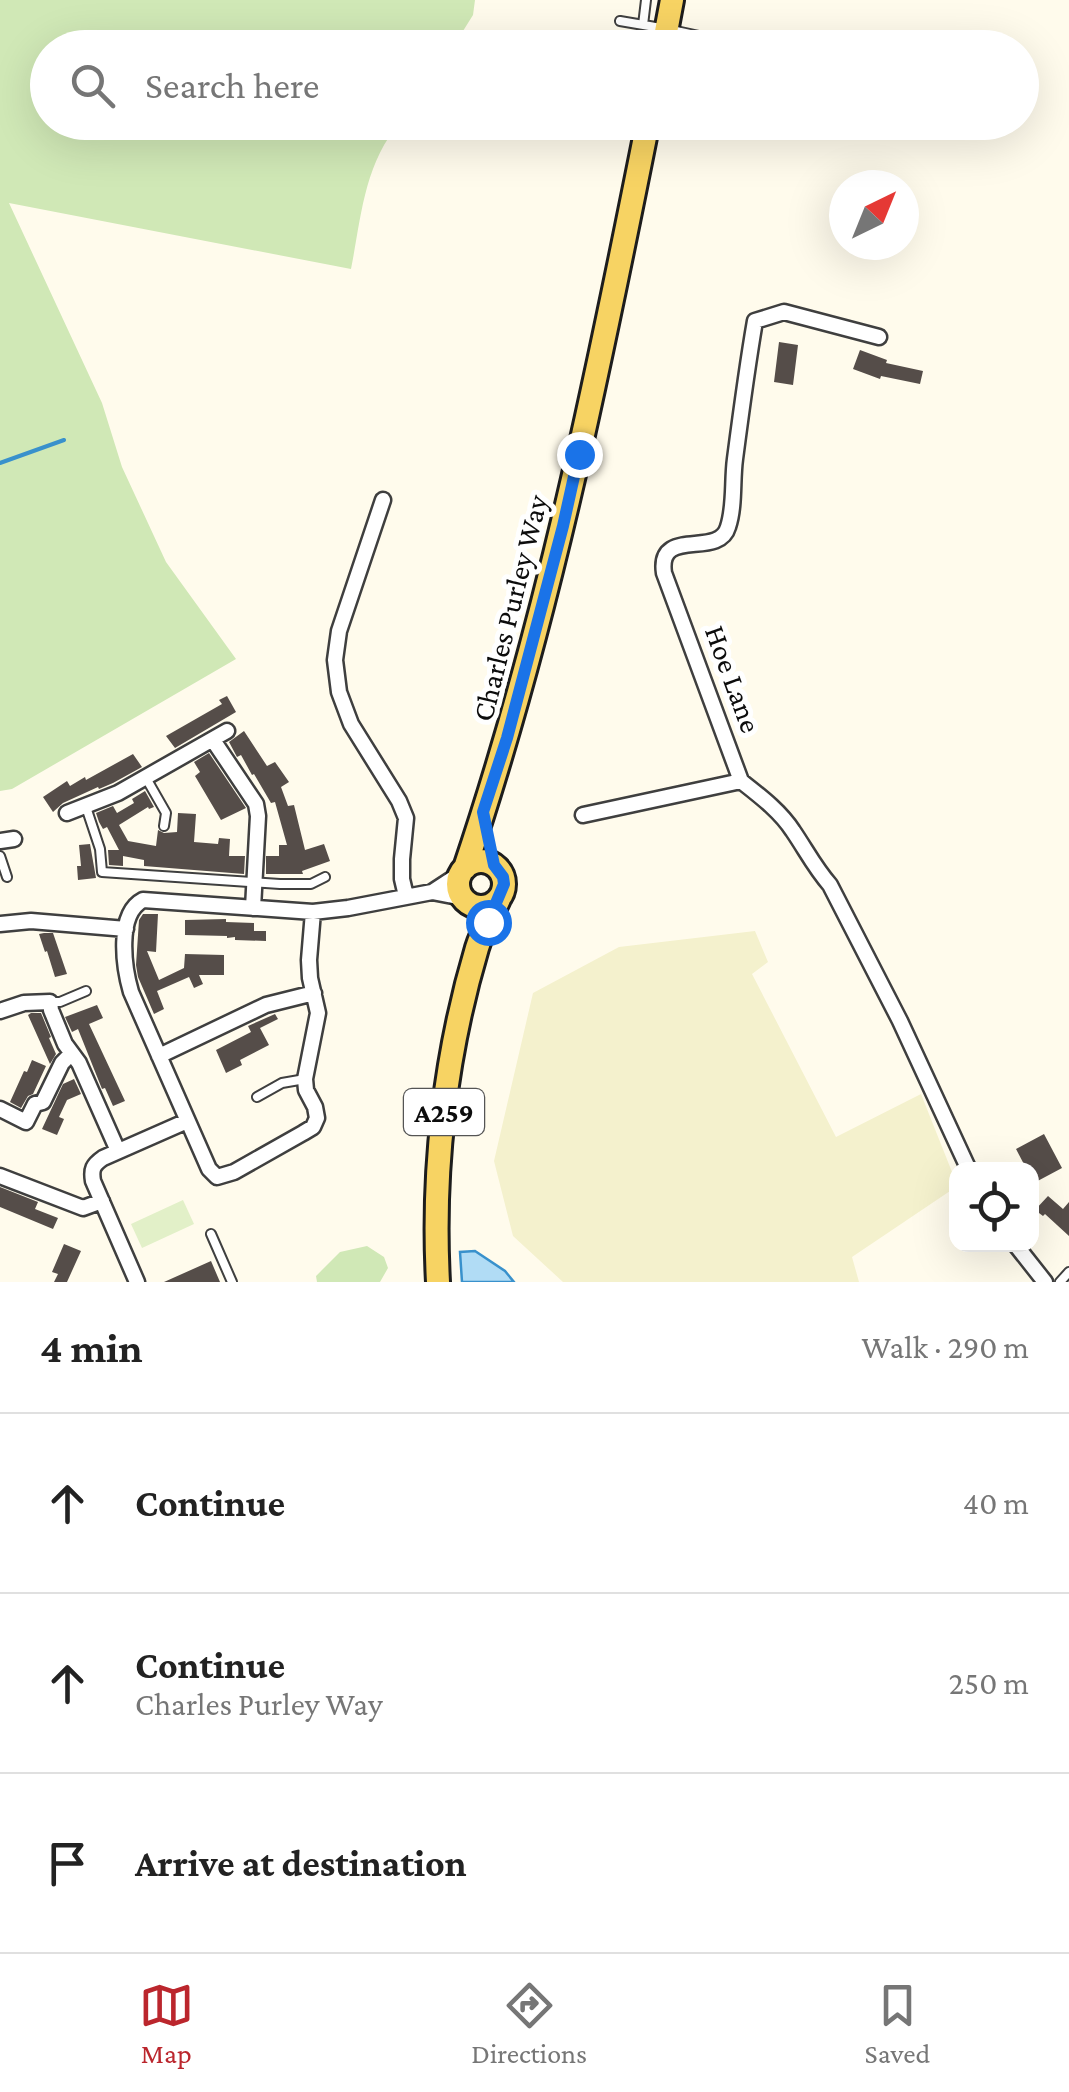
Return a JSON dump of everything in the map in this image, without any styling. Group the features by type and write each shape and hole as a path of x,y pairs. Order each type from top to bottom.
{"main road":[{"path":"666,30 672,0"},
{"name":"Charles Purley Way","path":"463,871 507,738 563,526 644,140"},
{"name":"Charles Purley Way","path":"483,812 494,865"},
{"path":"479,861 494,865 503,877 499,898 486,906 467,902 458,886 463,871 479,861"},
{"name":"A259","path":"438,1282 441,1128 478,945 499,898"},
{"name":"A259","path":"467,902 478,945"}],"street":[{"name":"Hoe Lane","path":"880,337 784,312 755,321 726,534 718,541 680,544 666,555 663,564 741,781 780,814 830,885 965,1162"},
{"path":"383,500 339,631 334,660 339,692 351,724 406,818 402,858 406,896"},
{"path":"66,813 146,778 220,735 256,804 253,908"},
{"path":"584,815 741,781"},
{"path":"432,892 463,871"},
{"path":"313,912 309,960 318,1013 304,1078 317,1118 313,1127 217,1177 209,1169 131,992 126,975 126,928 131,910 143,900 313,912 432,892 467,902"},
{"path":"0,924 31,921 126,928"},
{"path":"159,1056 266,1005 314,993"},
{"path":"0,1011 24,1003 50,1002 118,1150"},
{"path":"0,1109 26,1122 71,1054"},
{"path":"138,1282 91,1172 95,1164 118,1150 187,1121"},
{"path":"0,1176 83,1208 102,1201"},
{"path":"1021,1252 1046,1282"}],"lane":[{"path":"642,25 646,0"},
{"path":"620,21 651,30"},
{"path":"146,778 166,812 164,826"},
{"path":"86,807 100,849 102,872 254,883 311,884 325,877"},
{"path":"0,856 7,877"},
{"path":"50,1002 86,991"},
{"path":"257,1097 282,1083 304,1078"},
{"path":"211,1234 232,1282"},
{"path":"1060,1282 1069,1272"}],"shaded area":[{"path":"755,931 768,962 752,974 836,1137 921,1094 949,1164 949,1192 852,1257 859,1282 563,1282 513,1236 494,1161 533,993 619,947"}],"green space":[{"path":"0,0 475,0 473,15 464,30 30,30 30,140 387,140 371,174 351,269 9,203 102,403 122,467 166,562 236,659 12,789 0,791"},
{"path":"183,1200 194,1224 142,1248 131,1224"},
{"path":"367,1246 384,1257 388,1268 380,1282 317,1282 316,1276 340,1252"}],"water":[{"path":"475,1251 505,1271 514,1282 462,1282 460,1252"}],"building":[{"path":"779,342 798,345 793,385 774,382"},
{"path":"860,350 887,360 886,363 923,371 920,384 881,376 880,379 853,369"},
{"path":"227,696 236,712 175,748 166,736 222,704 219,700"},
{"path":"244,731 267,766 275,762 289,782 281,787 288,806 294,805 305,850 324,844 330,861 302,871 303,874 266,874 266,856 279,856 279,845 287,845 275,802 271,803 229,742"},
{"path":"209,753 246,808 221,820 195,776 200,772 194,762"},
{"path":"133,754 142,767 63,803 53,812 43,797 67,781 70,786 85,777 86,780"},
{"path":"145,791 154,807 119,825 128,841 156,846 158,830 177,832 178,813 196,814 194,842 218,844 219,838 230,839 229,856 245,856 244,874 144,866 144,860 123,856 123,866 109,865 108,850 119,850 96,813 113,806 117,813"},
{"path":"90,844 96,878 78,880 79,845"},
{"path":"143,914 158,914 156,952 147,951 159,980 184,968 185,954 224,955 224,975 199,975 203,984 194,988 189,977 157,991 164,1009 154,1014 136,965 139,920"},
{"path":"185,920 254,923 254,931 266,931 266,941 185,935"},
{"path":"53,933 67,974 55,977 39,934"},
{"path":"97,1005 103,1018 89,1024 125,1101 113,1106 78,1029 72,1032 65,1017"},
{"path":"41,1013 51,1037 56,1054 50,1064 28,1015"},
{"path":"275,1014 278,1019 260,1028 269,1045 240,1060 242,1065 226,1073 216,1050 251,1032 248,1026"},
{"path":"32,1060 46,1066 33,1094 21,1108 10,1102"},
{"path":"74,1079 81,1094 67,1100 59,1117 64,1119 57,1135 42,1129 63,1084"},
{"path":"1044,1134 1062,1168 1039,1180 1039,1162 1023,1162 1016,1149"},
{"path":"0,1187 38,1202 35,1209 58,1218 53,1229 0,1207"},
{"path":"1048,1196 1063,1209 1069,1202 1069,1236 1039,1213 1039,1206"},
{"path":"64,1244 81,1251 67,1282 54,1282 58,1274 52,1272"},
{"path":"211,1261 220,1282 164,1282"}],"waterway":[{"path":"0,463 64,440"}],"route":[{"path":"488,922 504,884 494,865 483,812 507,738 579,454"}]}
